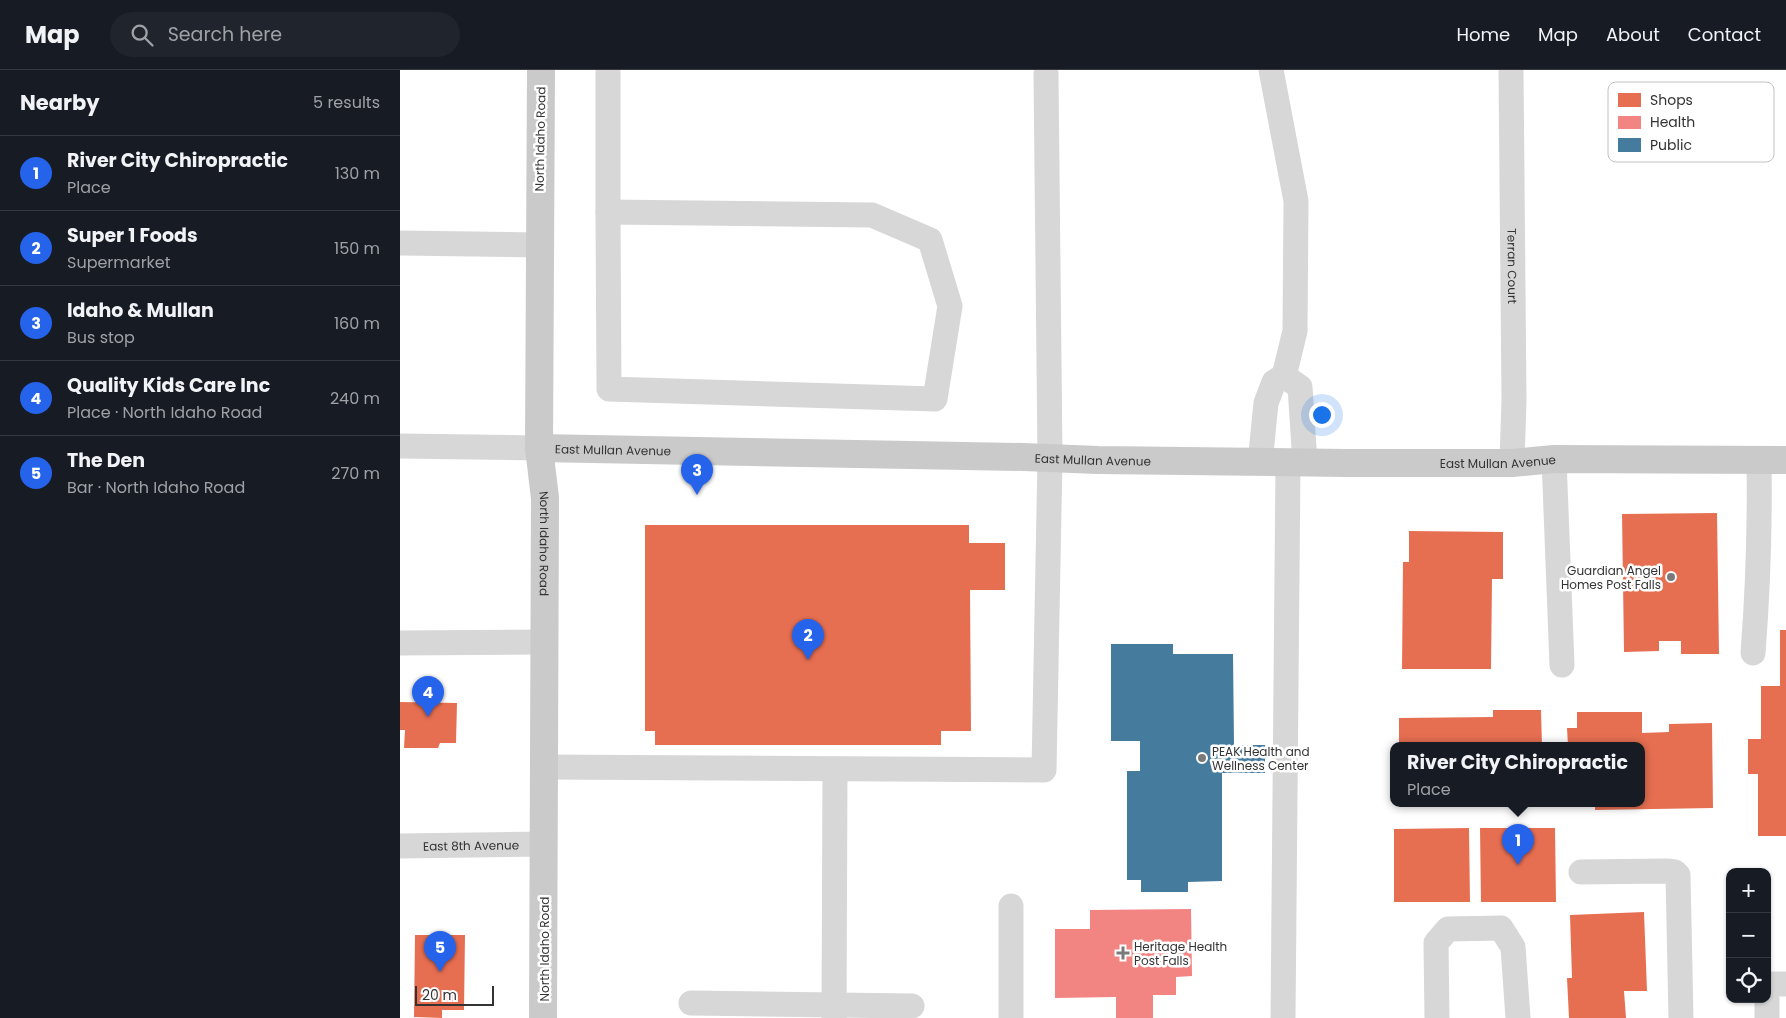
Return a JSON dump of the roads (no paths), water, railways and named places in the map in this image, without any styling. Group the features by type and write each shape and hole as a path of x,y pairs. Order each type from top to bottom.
{"main road":[{"name":"North Idaho Road","path":"541,70 539,448 546,498 543,1018"},
{"name":"East Mullan Avenue","path":"539,448 1297,463 1786,460"}],"street":[{"path":"608,70 608,212 609,389 935,399 950,306 930,240 872,215 608,212"},
{"path":"1260,462 1266,403 1274,382 1284,376 1295,331 1296,201 1271,70"},
{"name":"Terran Court","path":"1511,70 1514,400 1512,463"},
{"path":"544,767 1044,770 1050,458 1046,74"},
{"path":"400,243 539,245"},
{"path":"1283,1018 1300,387 1284,376"},
{"name":"East Mullan Avenue","path":"400,446 539,448"},
{"path":"1554,460 1562,665"},
{"path":"1753,653 1758,590 1759,460"},
{"path":"400,643 545,642"},
{"path":"834,1012 835,769"},
{"name":"East 8th Avenue","path":"400,846 544,844"},
{"path":"1581,872 1666,871 1675,872 1678,875 1680,1018"},
{"path":"1011,906 1011,1018"},
{"path":"1437,1018 1436,943 1448,929 1500,928 1513,948 1518,1018"},
{"path":"1771,984 1786,984"},
{"path":"691,1003 834,1012 912,1006"},
{"path":"1767,1003 1767,1018"}],"place":[{"name":"Idaho & Mullan","path":"697,495"},
{"name":"Guardian Angel Homes Post Falls","path":"1671,577"},
{"name":"Super 1 Foods","path":"808,660"},
{"name":"Quality Kids Care Inc","path":"428,717"},
{"name":"PEAK Health and Wellness Center","path":"1202,758"},
{"name":"River City Chiropractic","path":"1518,865"},
{"name":"Heritage Health Post Falls","path":"1123,953"},
{"name":"The Den","path":"440,972"}]}
